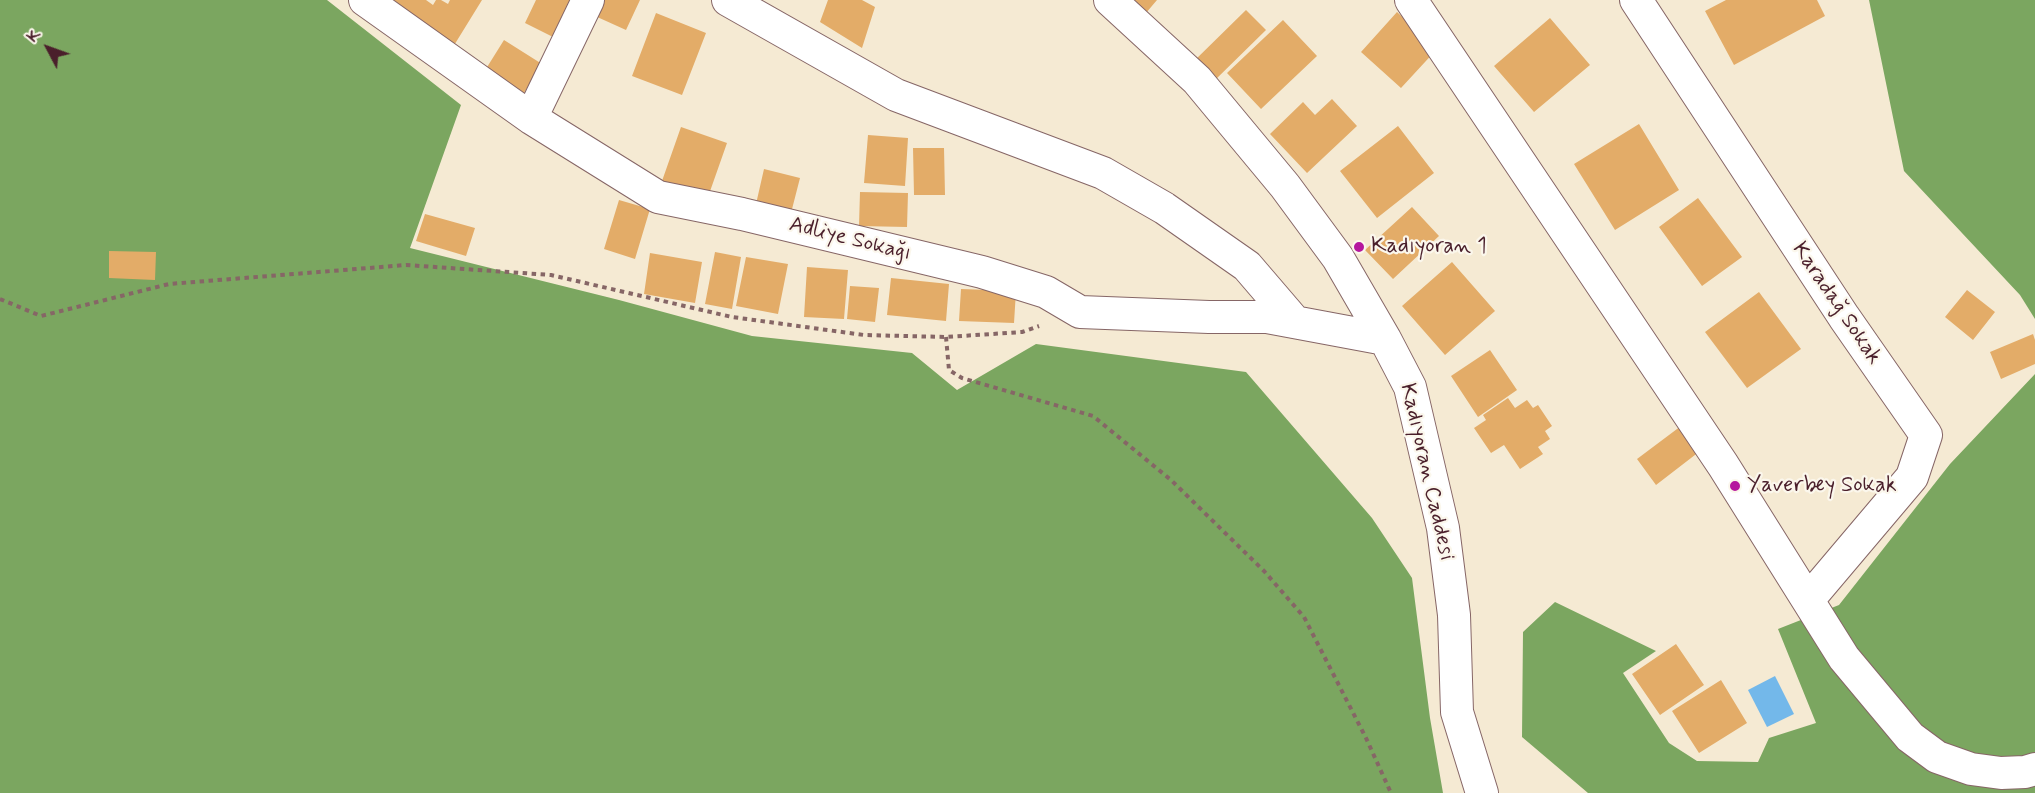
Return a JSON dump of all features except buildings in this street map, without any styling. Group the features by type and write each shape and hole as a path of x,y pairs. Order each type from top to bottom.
{"street":[{"name":"Adliye Sokağı","path":"365,0 531,118 658,197 742,214 982,272 1046,292 1080,312 1266,317 1385,339"},
{"path":"531,118 588,0"},
{"path":"728,0 896,95 1103,173 1164,208 1247,266 1295,322"},
{"name":"Kadıyoran Caddesi","path":"1110,0 1197,80 1286,186 1338,258 1410,387 1443,528 1454,615 1457,712 1482,793"},
{"path":"1411,0 1723,465 1844,658 1910,737 1937,757 1971,769 2001,773 2025,772 2035,769"},
{"name":"Karadağ Sokak","path":"1636,0 1844,317 1926,435 1912,477 1808,600"}],"path":[{"path":"0,298 41,316 169,284 406,265 551,275 732,317 864,335 946,337 1022,332 1080,312"},
{"path":"946,337 949,370 962,378 1093,416 1171,480 1264,571 1304,617 1366,738 1391,793"}],"green space":[{"path":"0,0 327,0 461,105 410,248 752,336 912,353 957,390 1036,344 1246,372 1372,518 1412,578 1430,718 1443,793 0,793"},
{"path":"1869,0 2035,0 2035,319 2020,295 1904,171"},
{"path":"2035,374 2035,793 1588,793 1522,737 1523,632 1555,602 1656,651 1623,673 1669,743 1697,761 1758,762 1769,738 1816,723 1778,629 1839,605 1950,464"}],"water":[{"path":"1775,676 1794,714 1767,727 1748,690"}],"place":[{"name":"Kadıyoran 1","path":"1359,247"},
{"name":"Yaverbey Sokak","path":"1735,486"}]}
